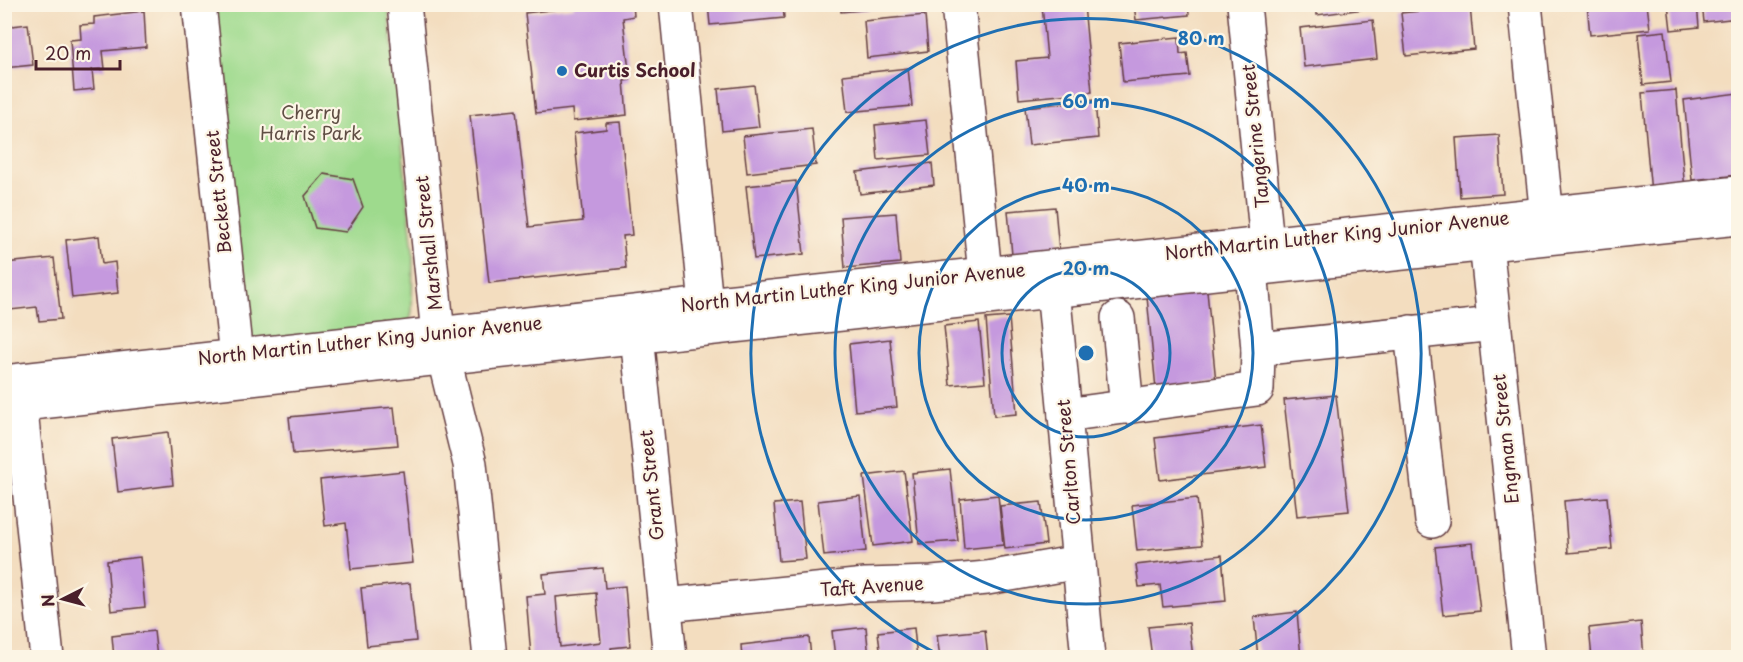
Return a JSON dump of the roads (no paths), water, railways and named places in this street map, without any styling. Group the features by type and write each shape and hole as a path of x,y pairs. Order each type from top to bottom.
{"street":[{"name":"Beckett Street","path":"200,4 238,368"},
{"name":"Marshall Street","path":"404,4 441,346 470,464 490,657"},
{"path":"676,4 708,316"},
{"path":"958,4 986,286"},
{"name":"Tangerine Street","path":"1127,406 1257,389 1262,260 1244,4"},
{"path":"1525,4 1548,226"},
{"name":"North Martin Luther King Junior Avenue","path":"12,393 986,286 1262,260 1548,226 1738,193"},
{"name":"North Martin Luther King Junior Avenue","path":"1548,226 1738,218"},
{"name":"Engman Street","path":"1485,233 1529,657"},
{"name":"Carlton Street","path":"1052,279 1088,657"},
{"path":"1065,415 1127,406 1118,318"},
{"name":"Grant Street","path":"636,324 670,657"},
{"path":"1258,349 1494,324"},
{"path":"1411,332 1432,522"},
{"path":"12,393 47,657"},
{"name":"Taft Avenue","path":"665,605 866,585 932,583 987,578 1079,562"}],"place":[{"name":"Curtis School","path":"562,71"}],"park label":[{"name":"Cherry Harris Park","path":"311,123"}]}
